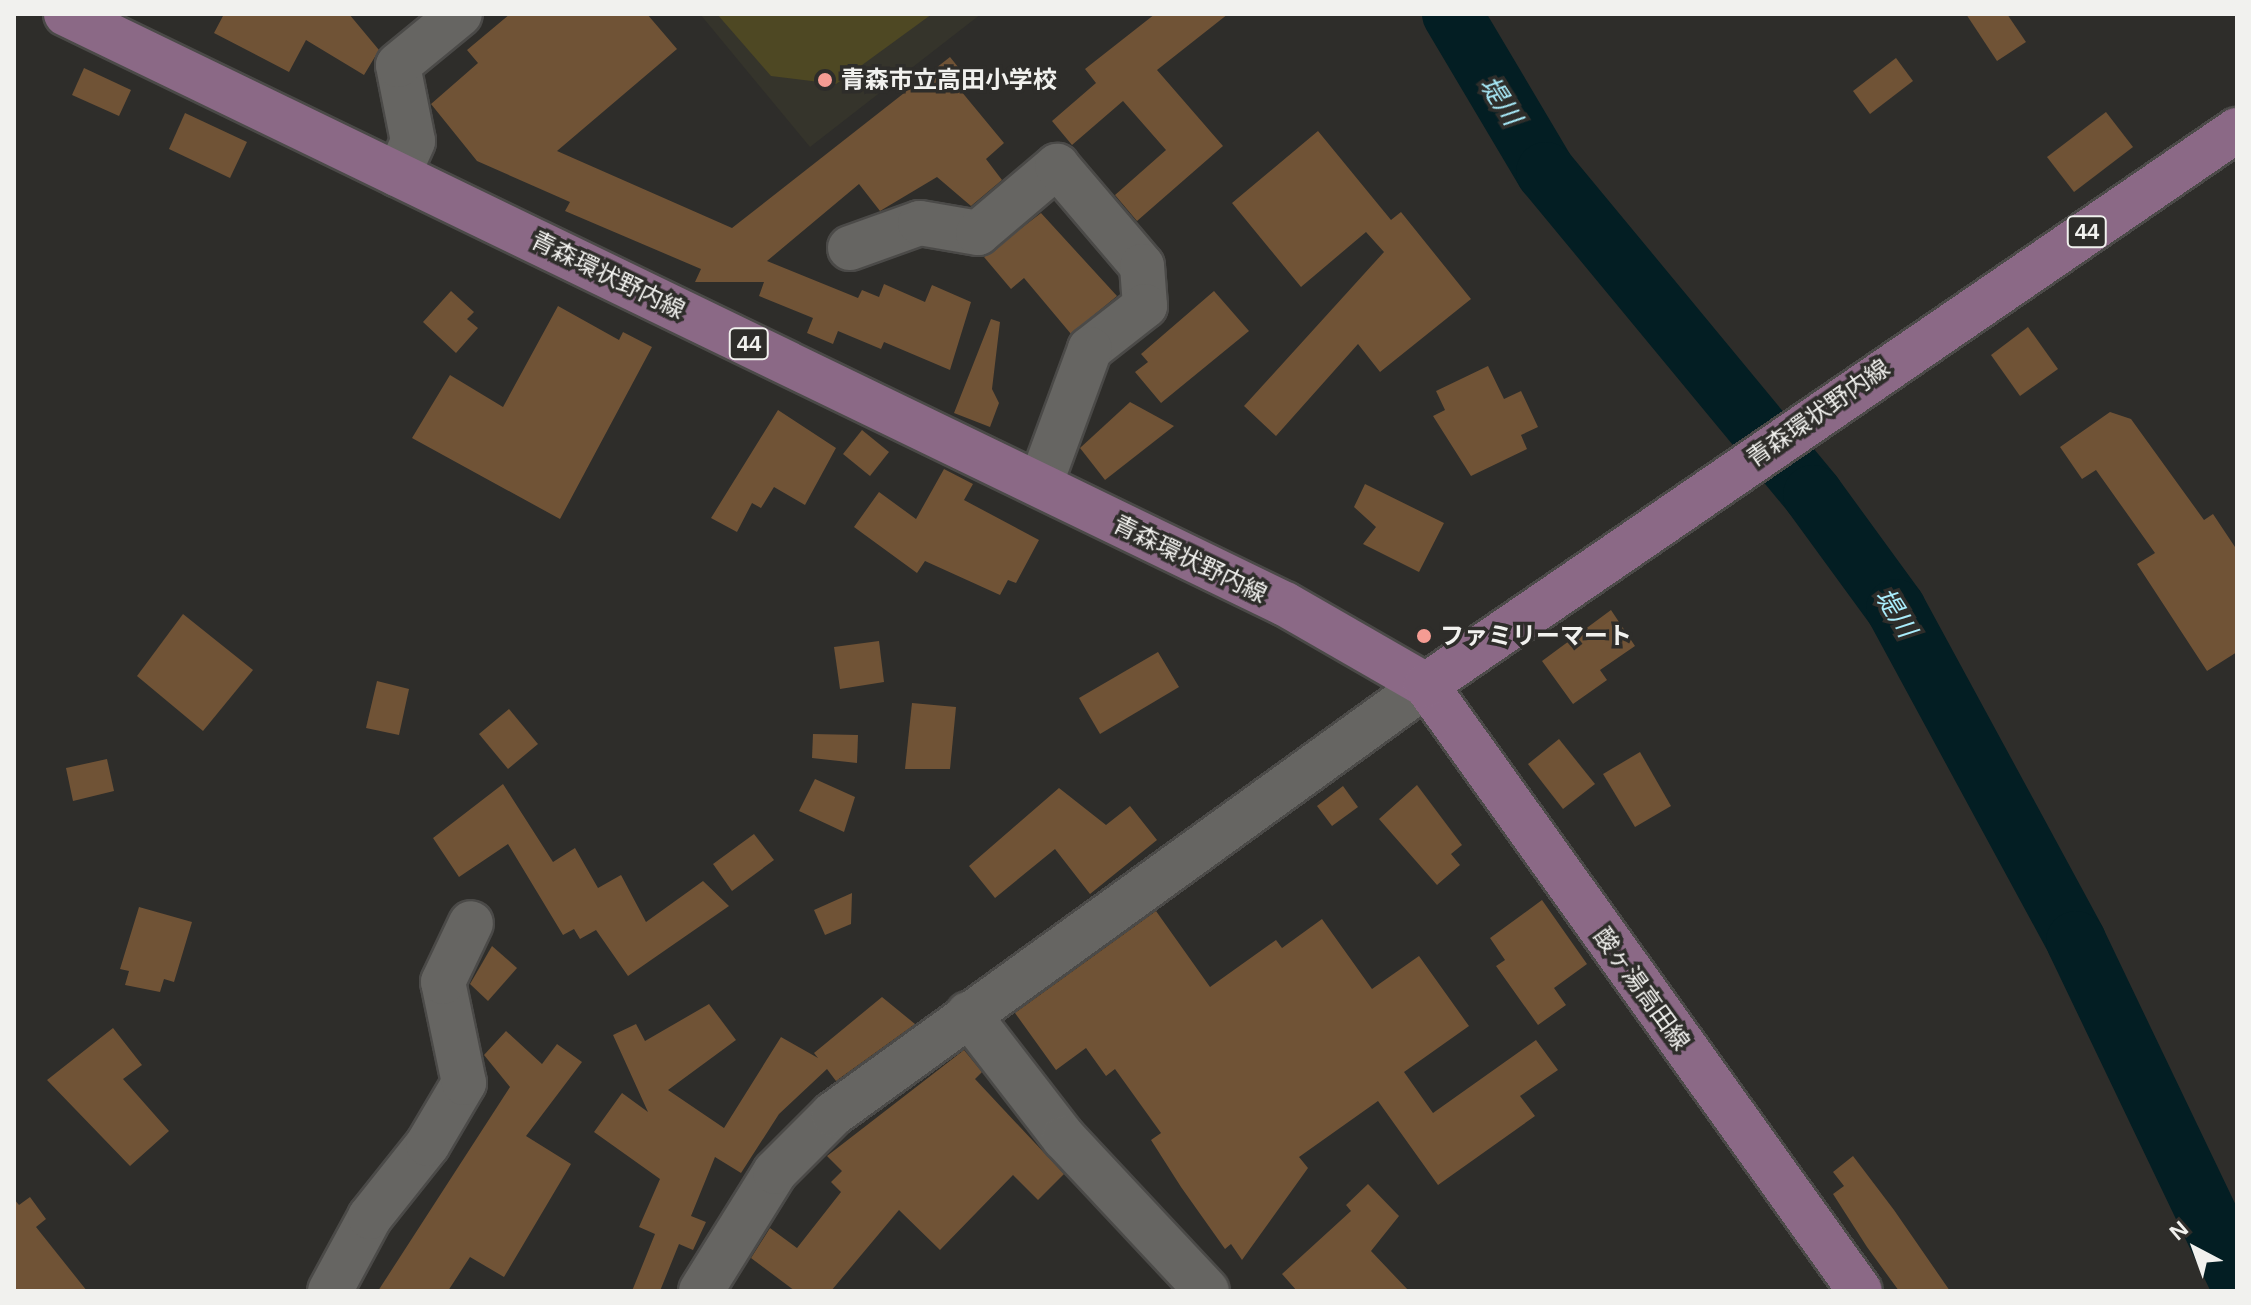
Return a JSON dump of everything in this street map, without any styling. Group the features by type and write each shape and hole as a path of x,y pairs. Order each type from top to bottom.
{"main road":[{"name":"青森環状野内線","path":"66,14 1285,604 1426,685 1909,351 2237,130"},
{"name":"酸ヶ湯高田線","path":"1426,685 1860,1291"}],"street":[{"path":"398,175 413,141 398,65 460,14"},
{"path":"850,248 920,223 978,233 1057,166 1142,266 1145,306 1090,349 1040,485"},
{"path":"701,1291 775,1172 833,1114 1426,685"},
{"path":"330,1291 370,1217 428,1144 464,1083 443,982 471,923"},
{"path":"968,1014 1064,1138 1207,1291"}],"shaded area":[{"name":"青森市立高田小学校","path":"700,14 981,14 810,147"},
{"path":"717,14 932,14 836,84 771,76"}],"building":[{"path":"224,14 349,14 379,50 364,75 306,40 289,72 214,33"},
{"path":"510,14 647,14 677,49 557,151 732,228 950,57 971,83 961,91 1004,143 986,159 1002,180 971,206 937,177 880,211 859,184 767,261 858,298 862,290 879,297 884,284 925,302 932,285 971,302 950,370 884,342 881,349 838,331 833,344 807,333 813,318 759,296 764,282 695,282 701,269 565,211 570,202 477,161 431,104 478,63 467,50"},
{"path":"1155,14 1228,14 1157,70 1223,146 1137,221 1115,195 1166,150 1123,101 1072,145 1052,121 1096,83 1085,69"},
{"path":"1966,14 2007,14 2026,42 1997,61"},
{"path":"1896,58 1913,81 1870,114 1853,91"},
{"path":"84,68 131,90 119,116 72,95"},
{"path":"2106,112 2133,147 2074,192 2047,157"},
{"path":"185,113 247,142 230,178 169,149"},
{"path":"1318,131 1391,220 1401,212 1471,299 1380,372 1358,344 1276,436 1244,406 1384,252 1366,232 1301,287 1232,203"},
{"path":"1041,213 1117,296 1071,334 1024,278 1011,289 984,257"},
{"path":"451,291 474,312 467,319 478,328 456,353 423,322"},
{"path":"1214,291 1249,331 1161,403 1135,372 1148,362 1141,354"},
{"path":"558,306 619,340 623,332 652,347 560,519 412,438 450,375 503,407"},
{"path":"991,319 1000,322 992,389 999,403 990,427 954,413"},
{"path":"2028,327 2058,369 2020,396 1991,355"},
{"path":"1488,366 1504,399 1521,391 1538,427 1521,435 1527,449 1471,476 1433,416 1445,410 1436,391"},
{"path":"1130,402 1174,426 1105,480 1080,448"},
{"path":"778,410 836,448 805,505 774,487 761,508 752,503 737,532 711,518"},
{"path":"2110,412 2131,419 2204,520 2213,514 2237,550 2237,652 2207,671 2137,564 2155,553 2096,470 2082,479 2060,447"},
{"path":"862,430 889,452 870,476 843,454"},
{"path":"944,469 973,484 964,500 1039,540 1016,583 1008,580 1000,595 925,561 917,573 854,527 879,492 916,519"},
{"path":"1365,484 1444,523 1419,572 1363,544 1376,527 1354,507"},
{"path":"1611,610 1635,646 1600,670 1607,680 1573,704 1542,661"},
{"path":"183,614 253,670 203,731 137,676"},
{"path":"879,641 884,682 840,689 834,647"},
{"path":"1158,652 1179,687 1100,734 1079,698"},
{"path":"377,681 409,689 399,735 366,728"},
{"path":"912,703 956,707 950,769 905,769"},
{"path":"509,709 538,744 508,769 479,734"},
{"path":"813,734 858,735 857,763 812,758"},
{"path":"1559,739 1595,784 1563,809 1528,764"},
{"path":"1640,752 1671,806 1635,827 1603,774"},
{"path":"107,759 114,791 73,801 66,768"},
{"path":"815,779 855,797 844,832 799,811"},
{"path":"503,784 553,862 575,848 598,888 621,875 646,922 703,881 729,906 628,976 596,930 580,939 574,929 563,935 508,844 459,877 433,838"},
{"path":"1417,785 1462,845 1451,854 1460,865 1437,885 1379,819"},
{"path":"1343,786 1358,807 1332,826 1317,806"},
{"path":"1059,788 1106,825 1130,806 1157,840 1090,894 1055,849 995,898 969,866"},
{"path":"754,834 774,860 732,891 713,864"},
{"path":"852,893 851,924 825,935 814,910"},
{"path":"1542,900 1587,964 1554,988 1566,1005 1538,1025 1496,966 1505,960 1490,938"},
{"path":"139,907 192,922 174,982 164,979 160,992 125,985 129,971 120,969"},
{"path":"1156,911 1210,987 1276,940 1282,948 1322,919 1372,989 1419,956 1469,1026 1404,1072 1433,1113 1536,1040 1558,1070 1520,1096 1535,1116 1438,1185 1378,1101 1299,1157 1308,1168 1242,1260 1231,1244 1225,1249 1181,1187 1151,1140 1161,1133 1115,1069 1106,1076 1086,1048 1056,1070 1015,1013"},
{"path":"492,946 517,968 488,1001 470,984"},
{"path":"882,997 915,1024 836,1081 827,1069 779,1114 741,1173 715,1157 691,1216 706,1222 693,1250 679,1244 660,1291 632,1291 655,1234 639,1227 660,1179 594,1132 622,1093 648,1112 613,1035 636,1024 645,1041 709,1004 736,1040 668,1090 724,1128 781,1037 818,1058 814,1053"},
{"path":"113,1028 142,1065 123,1079 169,1131 130,1166 47,1080"},
{"path":"506,1031 542,1064 557,1044 582,1062 526,1136 571,1164 504,1277 470,1257 448,1291 378,1291 510,1087 484,1055"},
{"path":"964,1050 982,1072 975,1079 1064,1174 1038,1200 1013,1175 940,1250 899,1210 831,1291 795,1291 751,1258 770,1228 797,1248 841,1192 831,1182 842,1171 827,1156"},
{"path":"1853,1156 1950,1291 1899,1291 1867,1247 1833,1194 1844,1186 1833,1172"},
{"path":"1368,1184 1399,1216 1371,1251 1409,1291 1297,1291 1282,1274 1351,1211 1346,1205"},
{"path":"30,1197 46,1219 36,1227 87,1291 14,1291 14,1199 19,1205"}],"waterway":[{"name":"堤川","path":"1452,14 1546,172 1813,495 1896,609 2076,941 2237,1277"}],"place":[{"name":"青森市立高田小学校","path":"825,80"},
{"name":"ファミリーマート","path":"1424,636"}]}
